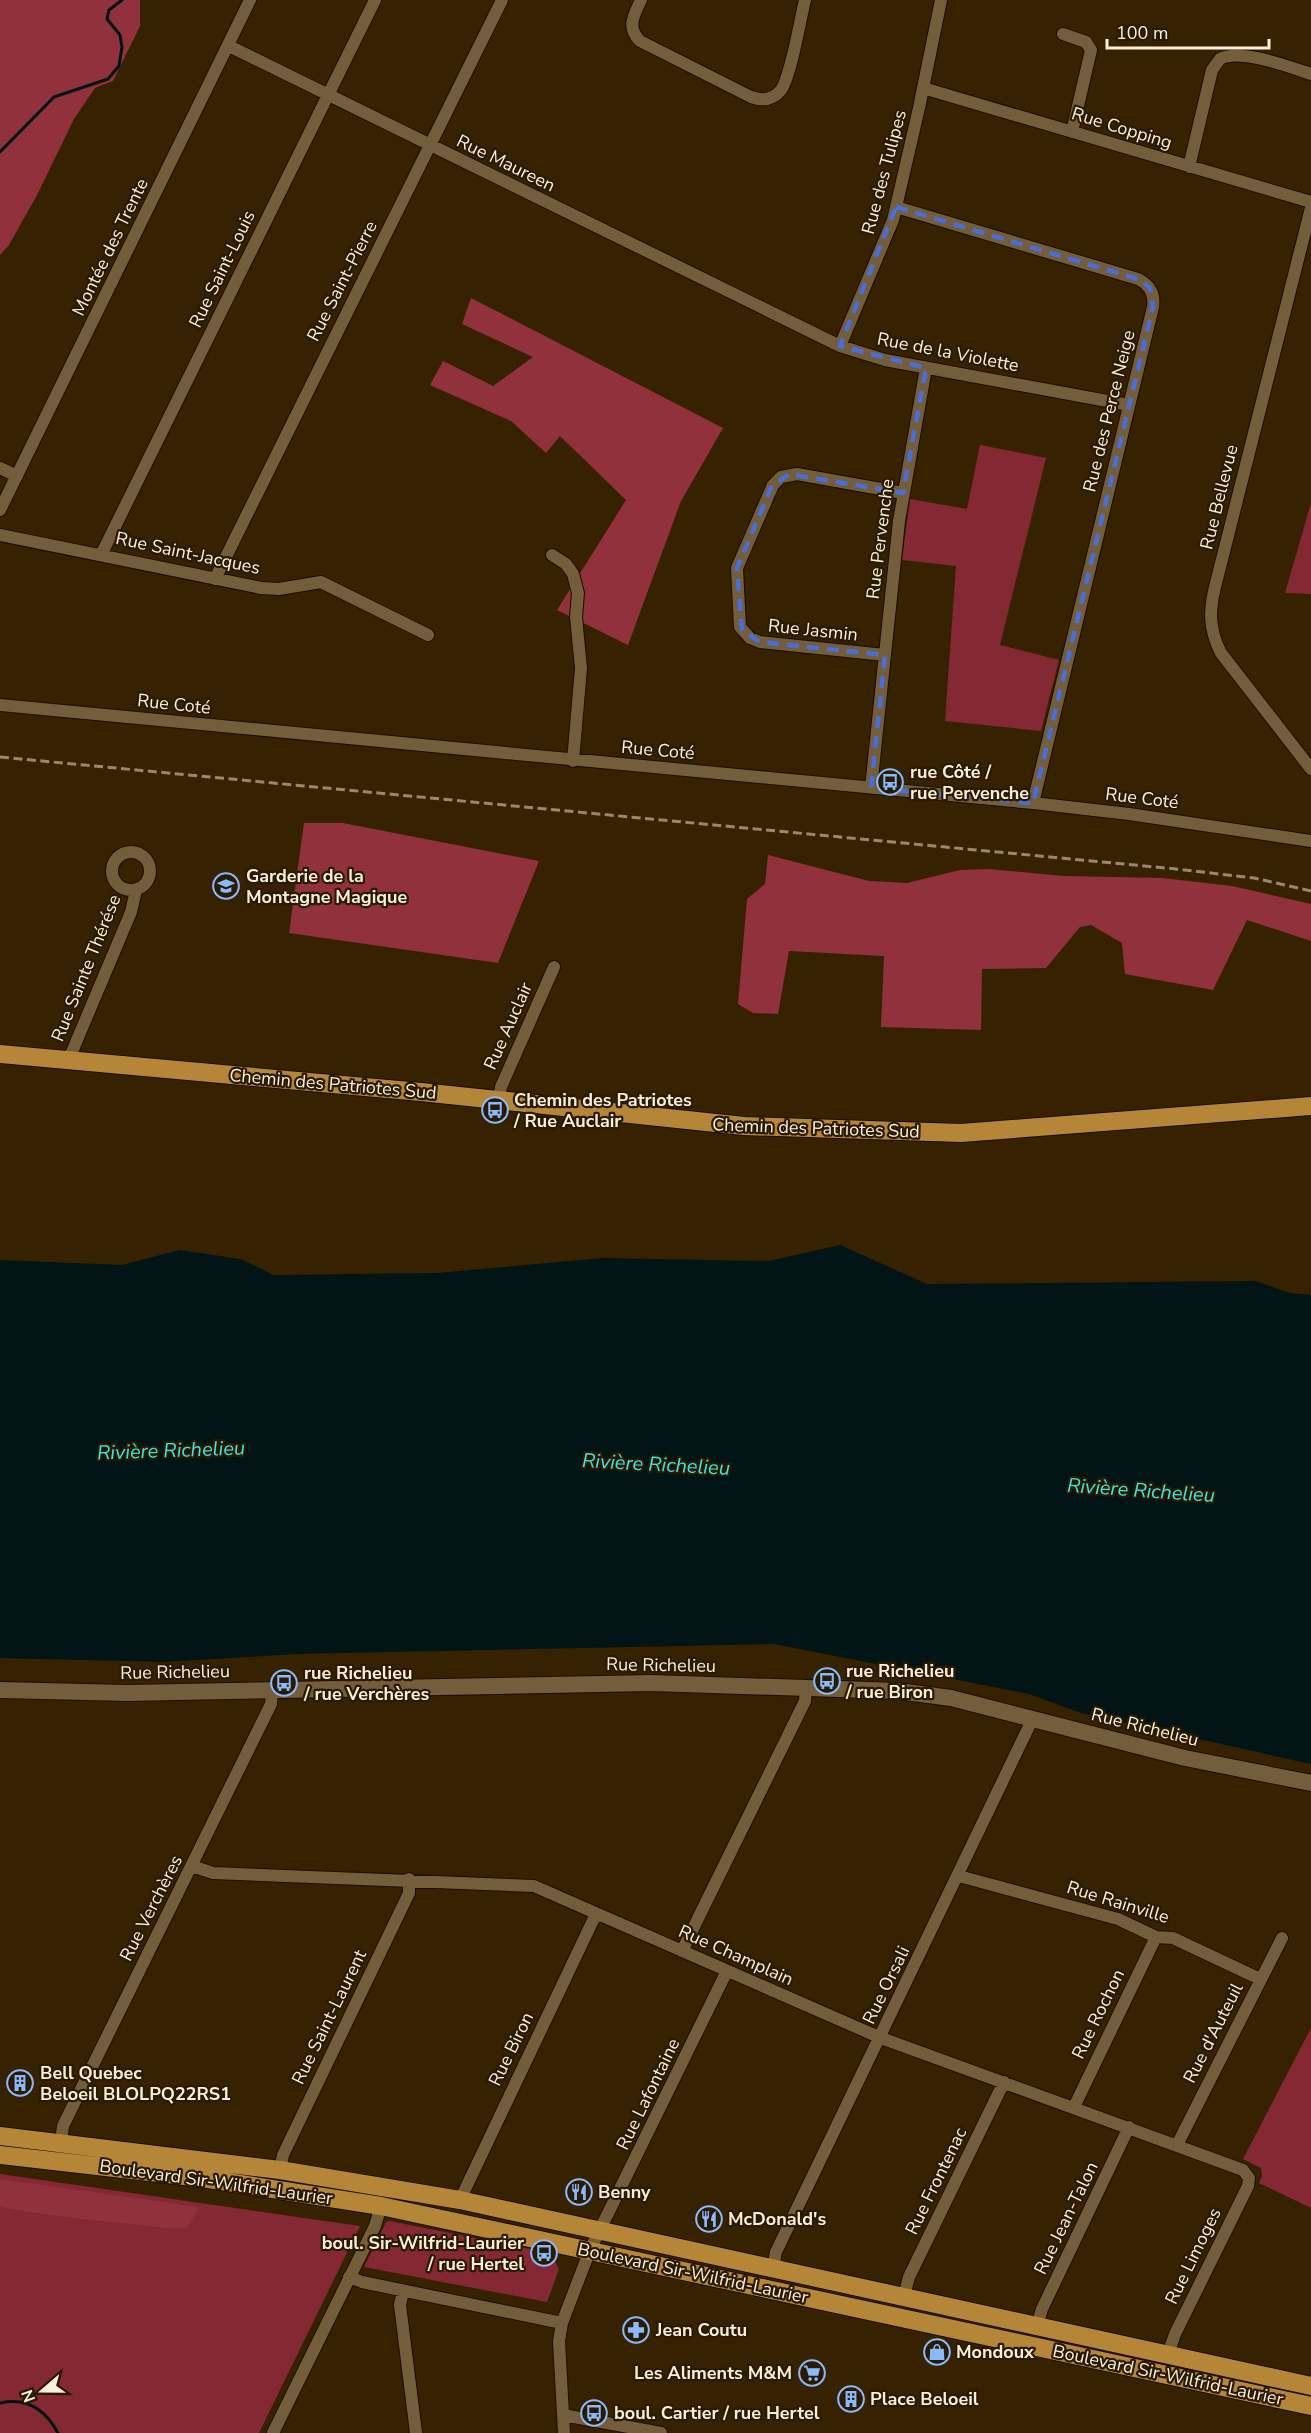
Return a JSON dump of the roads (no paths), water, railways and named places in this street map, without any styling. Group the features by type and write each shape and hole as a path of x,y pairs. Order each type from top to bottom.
{"main road":[{"name":"Chemin des Patriotes Sud","path":"0,1054 499,1101 714,1124 943,1133 1311,1106"},
{"name":"Rue Richelieu","path":"0,1690 127,1693 651,1683 806,1687 920,1694 960,1700 1185,1758 1311,1783"},
{"name":"Boulevard Sir-Wilfrid-Laurier","path":"0,2136 280,2170 459,2200 1311,2386"},
{"name":"Boulevard Sir-Wilfrid-Laurier","path":"0,2155 202,2178 381,2206 1311,2406"}],"street":[{"name":"Montée des Trente","path":"0,510 250,0"},
{"name":"Rue Saint-Louis","path":"102,554 375,0"},
{"name":"Rue Saint-Pierre","path":"215,579 502,0"},
{"path":"641,0 632,26 640,41 752,97 763,100 777,94 784,85 805,0"},
{"name":"Rue des Tulipes","path":"840,346 896,207 940,0"},
{"path":"1063,34 1086,42 1091,50 1072,132"},
{"name":"Rue Maureen","path":"229,45 768,312"},
{"path":"1189,167 1212,70 1220,59 1235,55 1279,64 1311,74"},
{"name":"Rue Copping","path":"922,88 1189,167 1275,189 1311,202"},
{"name":"Rue des Perce Neige","path":"896,207 1138,279 1148,285 1153,296 1154,307 1033,803"},
{"name":"Rue Bellevue","path":"1311,208 1215,587 1210,615 1213,635 1221,652 1311,769"},
{"name":"Rue de la Violette","path":"768,312 840,346 875,357 1129,405"},
{"name":"Rue Pervenche","path":"871,788 903,493 926,368"},
{"path":"0,468 17,476"},
{"name":"Rue Jasmin","path":"885,655 760,642 750,638 739,623 738,563 771,488 781,477 797,474 903,493"},
{"name":"Rue Saint-Jacques","path":"0,535 271,589 321,582 429,635"},
{"path":"552,555 566,564 573,574 578,593 576,618 581,668 573,761"},
{"name":"Rue Coté","path":"0,705 1033,803 1151,817 1311,841"},
{"name":"Rue Sainte Thérése","path":"69,1059 131,912 136,890"},
{"name":"Rue Auclair","path":"499,1101 501,1087 554,967"},
{"path":"682,1951 805,1701 806,1687"},
{"name":"Rue Verchères","path":"61,2142 63,2126 271,1704 272,1690"},
{"name":"Rue Orsali","path":"773,2268 776,2252 881,2038 1033,1718"},
{"name":"Rue Champlain","path":"192,1866 213,1873 525,1884 881,2038 1178,2145 1247,2173"},
{"name":"Rue Rainville","path":"958,1876 1118,1919 1156,1937 1173,1938 1260,1979"},
{"name":"Rue Saint-Laurent","path":"280,2170 283,2155 409,1893 409,1879"},
{"name":"Rue Biron","path":"459,2200 596,1914"},
{"name":"Rue Rochon","path":"1074,2107 1156,1937"},
{"name":"Rue d'Auteuil","path":"1178,2145 1282,1938"},
{"name":"Rue Lafontaine","path":"564,2433 559,2360 562,2323 590,2250 727,1971"},
{"name":"Rue Frontenac","path":"904,2296 909,2277 1004,2082"},
{"name":"Rue Jean-Talon","path":"1037,2326 1042,2309 1129,2127"},
{"name":"Rue Limoges","path":"1168,2354 1175,2334 1248,2186 1247,2173"},
{"path":"273,2433 375,2226 381,2206"},
{"path":"349,2277 403,2291 562,2323"},
{"path":"403,2291 400,2305 416,2433"},
{"path":"563,2415 661,2433"}],"water":[{"name":"Rivière Richelieu","path":"840,1245 927,1284 1255,1281 1290,1293 1311,1295 1311,1764 1081,1713 1029,1694 774,1644 297,1654 165,1662 0,1658 0,1260 122,1265 180,1250 240,1259 274,1275 437,1273 604,1258 769,1261"}],"waterway":[{"path":"0,152 54,97 108,79 119,66 122,47 120,35 107,19 109,10 122,0"},
{"path":"0,2403 19,2402 34,2407 47,2417 58,2433"}],"railway":[{"path":"0,757 1176,869 1254,878 1311,891"}],"place":[{"name":"rue Côté / rue Pervenche","path":"890,782"},
{"name":"Garderie de la Montagne Magique","path":"226,886"},
{"name":"Chemin des Patriotes / Rue Auclair","path":"495,1110"},
{"name":"rue Richelieu / rue Biron","path":"827,1681"},
{"name":"rue Richelieu / rue Verchères","path":"284,1683"},
{"name":"Bell Quebec Beloeil BLOLPQ22RS1","path":"20,2083"},
{"name":"Benny","path":"579,2192"},
{"name":"McDonald's","path":"709,2219"},
{"name":"boul. Sir-Wilfrid-Laurier / rue Hertel","path":"544,2253"},
{"name":"Jean Coutu","path":"636,2330"},
{"name":"Mondoux","path":"937,2352"},
{"name":"Les Aliments M&M","path":"812,2373"},
{"name":"Place Beloeil","path":"851,2399"},
{"name":"boul. Cartier / rue Hertel","path":"594,2413"}]}
